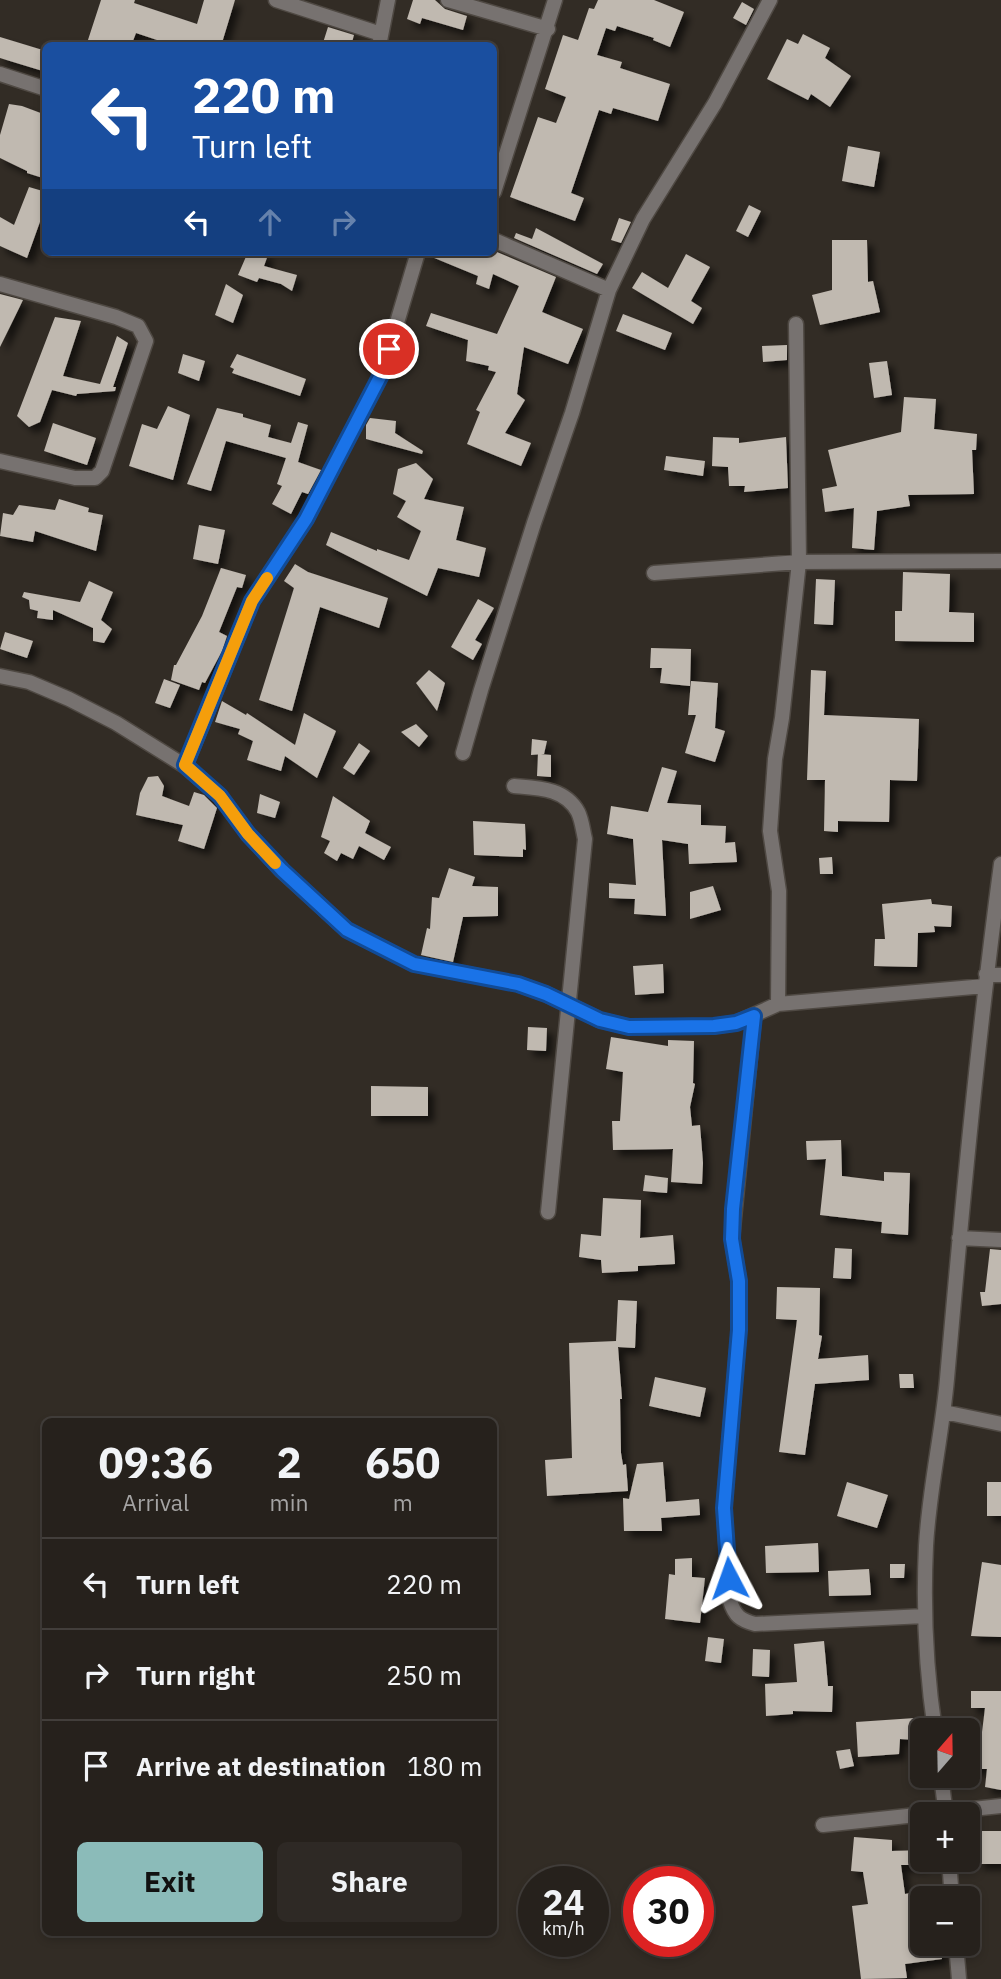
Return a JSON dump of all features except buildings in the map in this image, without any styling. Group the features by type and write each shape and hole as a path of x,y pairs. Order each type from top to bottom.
{"street":[{"path":"276,0 380,40 388,0"},
{"path":"448,0 548,29"},
{"path":"497,183 555,0"},
{"path":"463,753 609,290 643,219 715,103 770,0"},
{"path":"0,74 42,88"},
{"path":"497,241 609,290"},
{"path":"185,765 252,601 306,519 382,373 417,256"},
{"path":"0,284 117,317 138,326 146,341 102,471 95,478 75,478 0,461"},
{"path":"778,1004 779,891 769,831 799,562 796,324"},
{"path":"654,573 799,562 1001,561"},
{"path":"0,676 29,682 69,699 116,723 185,765 220,796 248,834 282,870 347,930 414,964 518,984 600,1020 629,1027 714,1026 736,1023 778,1004 991,978"},
{"path":"514,786 547,789 562,794 578,812 585,839 548,1212"},
{"path":"933,1718 925,1616 926,1545 944,1412 959,1238 991,978 1001,864"},
{"path":"754,1016 733,1209 732,1239 739,1281 739,1330 724,1508 730,1601 734,1614 742,1621 755,1623 925,1616"},
{"path":"959,1238 1001,1240"},
{"path":"944,1412 1001,1424"},
{"path":"980,1808 1001,1806"},
{"path":"823,1825 910,1816"},
{"path":"957,1956 959,1979"}],"slow traffic":[{"path":"267,578 252,601 185,765 220,796 248,834 275,863"}],"route":[{"path":"389,349 382,373 306,519 252,601 185,765 220,796 248,834 282,870 347,930 414,964 518,984 600,1020 629,1027 714,1026 736,1023 754,1016 733,1209 732,1239 739,1281 739,1330 724,1508 729,1578"}]}
